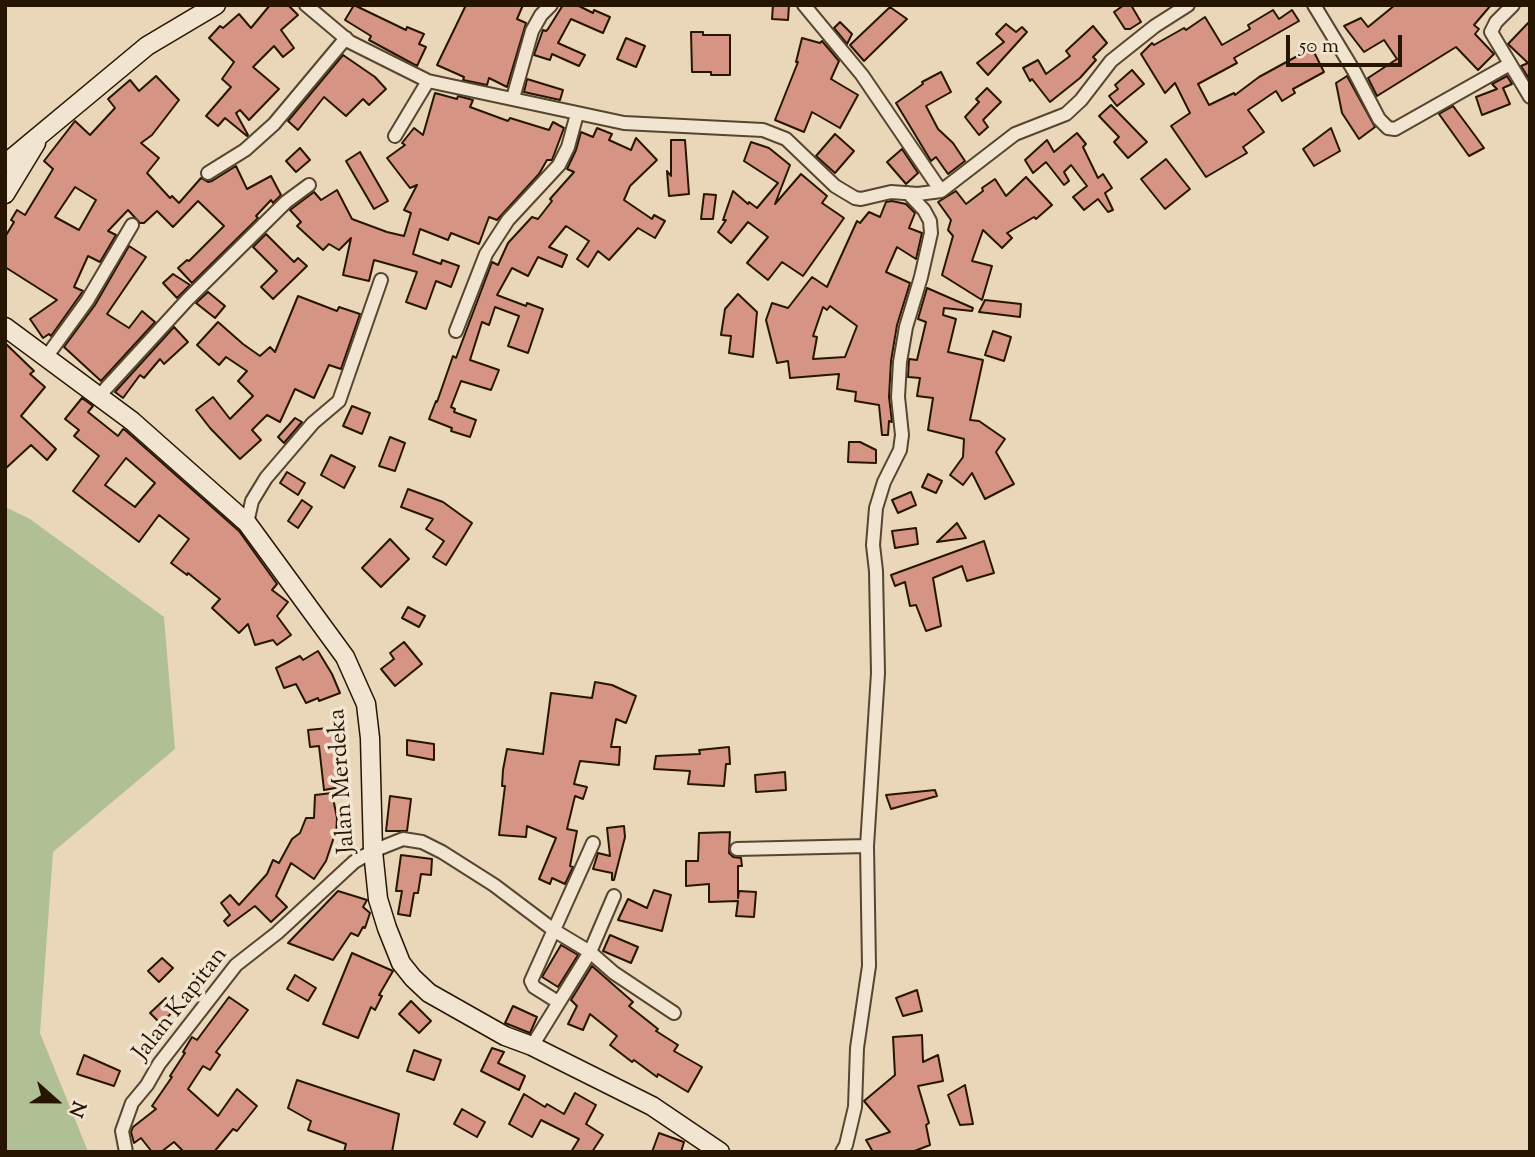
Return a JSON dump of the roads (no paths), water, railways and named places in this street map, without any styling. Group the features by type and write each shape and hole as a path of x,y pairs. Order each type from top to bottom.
{"street":[{"path":"5,164 147,46 216,5"},
{"path":"306,5 346,38 428,81 624,123 763,130 786,139 835,186 855,198 869,198 891,192 941,191 1014,134 1066,114 1081,100 1111,61 1155,26 1188,5"},
{"path":"513,98 532,31 541,15 551,5"},
{"path":"804,5 862,75 941,191"},
{"path":"1314,5 1382,124 1388,128 1395,129 1510,64"},
{"path":"1513,5 1496,22 1491,32 1530,97"},
{"path":"208,173 245,150 274,124 346,38"},
{"path":"395,136 428,81"},
{"path":"456,331 486,254 508,220 559,165 572,137 577,114"},
{"path":"5,194 40,134"},
{"path":"99,396 188,299 286,202 309,185"},
{"path":"842,1152 855,1107 857,1048 869,966 867,846 878,673 873,545 876,508 884,482 900,450 900,362 906,327 931,233 930,221 924,210 908,192"},
{"path":"47,356 87,301 132,226"},
{"path":"247,523 252,501 266,478 313,423 339,401 381,280"},
{"name":"Jalan Merdeka","path":"5,327 132,421 247,523 345,657 366,704 378,899 401,963 413,978 429,993 505,1035 652,1106 720,1152"},
{"name":"Jalan Kapitan","path":"126,1152 122,1131 132,1103 236,965 277,933 354,862 402,839 422,842 494,885 555,931 590,952 614,973 674,1013"},
{"path":"558,1002 534,988 531,981 593,842"},
{"path":"737,849 867,846"},
{"path":"532,1046 590,952 614,896"}]}
